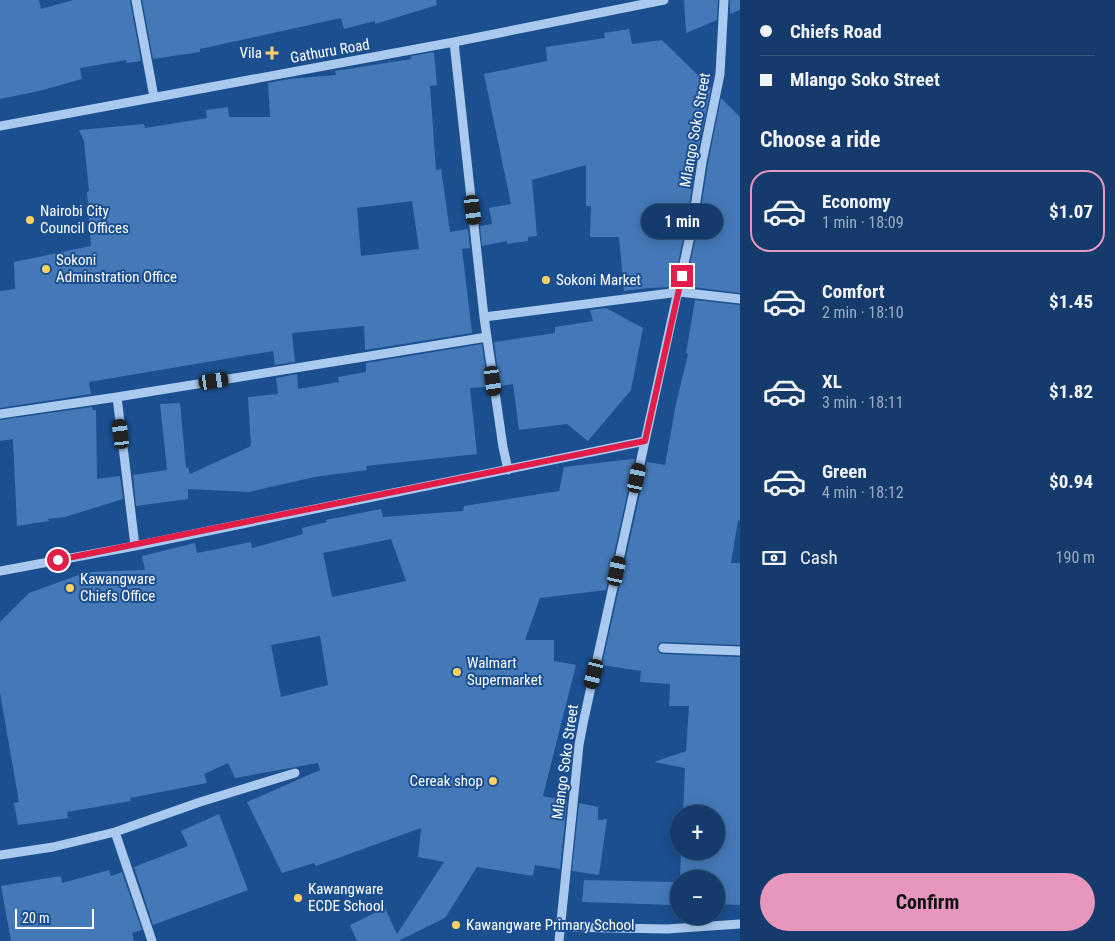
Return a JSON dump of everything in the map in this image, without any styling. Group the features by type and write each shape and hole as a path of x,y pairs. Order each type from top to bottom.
{"street":[{"path":"136,0 154,97"},
{"name":"Gathuru Road","path":"0,126 454,42 664,0"},
{"name":"Mlango Soko Street","path":"558,941 579,745 679,292 720,74 724,0"},
{"path":"454,42 478,247 484,317 508,470"},
{"path":"484,317 679,292 740,300"},
{"path":"0,414 487,337"},
{"path":"116,397 135,546"},
{"path":"0,571 135,546 645,441"},
{"path":"663,648 740,651"},
{"path":"0,855 53,847 115,832 200,802 295,773"},
{"path":"115,832 152,941"},
{"path":"560,927 667,929 740,924"}],"building":[{"path":"0,0 39,0 41,9 73,0 130,0 141,61 127,63 126,60 80,68 82,79 0,99"},
{"path":"142,0 436,0 437,5 375,24 375,21 344,29 341,18 200,49 200,52 153,59"},
{"path":"684,0 718,0 717,20 686,33"},
{"path":"730,0 740,0 740,10 730,14"},
{"path":"629,29 632,44 662,40 711,88 673,287 624,291 619,237 590,237 591,206 586,206 586,165 532,180 537,236 528,237 528,241 507,244 507,241 482,246 480,226 492,224 489,208 511,204 484,74 547,61 546,47 605,38 604,33"},
{"path":"434,52 437,85 430,86 436,170 441,169 450,232 468,229 470,248 462,249 472,333 365,350 364,326 292,333 295,362 275,365 273,351 89,382 91,394 0,408 0,291 15,289 14,262 91,246 87,192 89,191 84,141 79,130 144,124 145,128 207,118 206,110 228,107 229,117 270,117 268,83 289,79 336,75 335,71 411,59 411,56","holes":["412,201 419,249 361,256 357,208"]},
{"path":"721,98 740,117 740,293 685,286 698,228"},
{"path":"695,300 740,305 740,521 738,520 731,563 740,563 740,645 663,642 658,644 657,648 659,653 663,654 740,657 740,905 725,904 725,870 680,870 681,860 725,860 725,805 683,805 685,768 654,762 686,751 689,706 669,706 670,684 640,682 641,671 602,665 647,462 665,465 676,404 688,354 686,353"},
{"path":"606,308 643,328 631,390 588,441 567,424 519,430 513,384 500,386 494,342 555,333 555,327 593,321 590,310"},
{"path":"482,344 488,387 470,388 477,454 366,466 367,470 315,477 249,492 188,489 188,499 136,506 133,475 167,470 160,404 180,403 186,468 188,467 190,474 251,446 248,397 278,394 276,378 297,374 298,389 339,382 338,377 366,372 366,363"},
{"path":"92,407 93,410 96,410 97,479 120,476 123,499 65,517 17,526 13,439 0,441 0,420"},
{"path":"635,459 606,590 540,598 525,640 554,640 554,661 576,665 543,796 567,801 560,869 535,865 533,876 477,867 445,918 401,941 357,941 350,925 385,908 397,934 444,862 418,857 421,828 316,866 314,863 282,873 247,802 320,770 318,763 235,778 228,763 204,774 207,783 130,798 131,801 67,812 68,818 18,825 14,803 19,802 0,693 0,622 29,593 87,572 145,570 142,556 195,543 197,553 251,542 252,548 303,534 302,528 327,522 326,520 381,509 383,517 463,511 464,506 559,491 564,467","holes":["391,539 406,581 332,597 323,553","320,636 328,685 281,697 271,645"]},
{"path":"579,803 598,807 598,820 607,819 599,875 572,871"},
{"path":"219,814 248,890 153,925 134,867 188,846 181,831"},
{"path":"109,870 111,876 122,872 142,930 132,933 134,941 11,941 1,886 61,876 62,883"},
{"path":"584,880 670,882 670,905 582,902"}],"place":[{"name":"Vila","path":"272,53"},
{"name":"Nairobi City Council Offices","path":"30,220"},
{"name":"Sokoni Adminstration Office","path":"46,269"},
{"name":"Sokoni Market","path":"546,280"},
{"name":"Kawangware Chiefs Office","path":"70,588"},
{"name":"Walmart Supermarket","path":"457,672"},
{"name":"Cereak shop","path":"493,781"},
{"name":"Kawangware ECDE School","path":"298,898"},
{"name":"Kawangware Primary School","path":"456,925"}],"route":[{"path":"58,560 135,546 645,441 682,276"}]}
